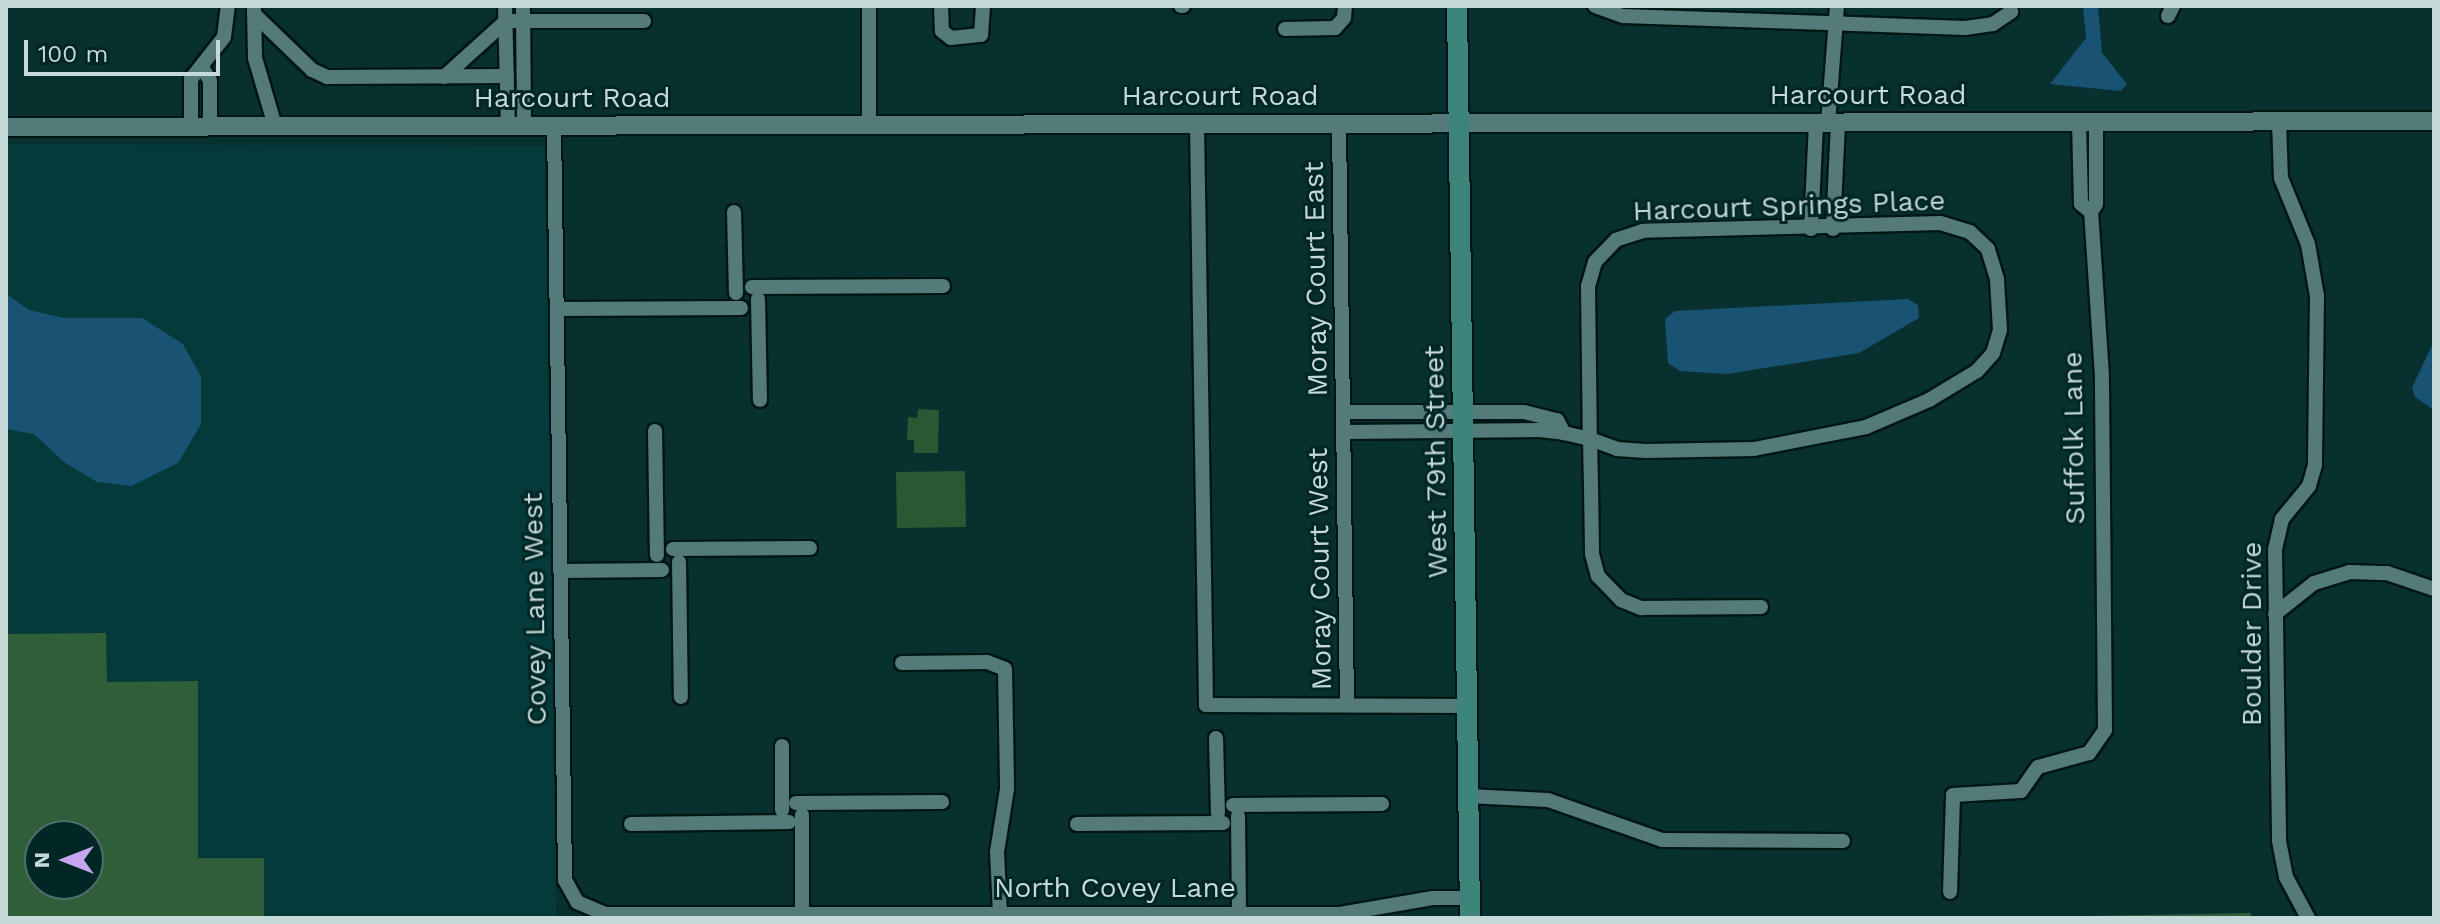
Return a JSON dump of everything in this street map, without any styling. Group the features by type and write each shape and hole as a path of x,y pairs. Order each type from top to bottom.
{"main road":[{"name":"West 79th Street","path":"1457,6 1470,908"}],"street":[{"path":"200,126 191,79 224,37 228,6"},
{"path":"869,6 869,125"},
{"path":"941,6 942,31 951,38 981,35 983,6"},
{"path":"1285,29 1335,28 1345,16 1345,6"},
{"path":"1595,6 1623,16 1972,27 1999,21 2011,12"},
{"path":"1811,229 1827,123 1837,6"},
{"path":"254,10 325,76 507,76"},
{"path":"254,10 255,58 275,126"},
{"path":"516,126 523,13"},
{"path":"444,77 506,14 644,21"},
{"path":"506,14 507,76 516,126"},
{"name":"Harcourt Road","path":"6,127 2434,121"},
{"name":"Suffolk Lane","path":"1950,892 1953,795 2021,791 2043,764 2089,753 2105,730 2102,376 2091,212 2081,204 2088,122"},
{"name":"Boulder Drive","path":"2279,122 2281,178 2312,256 2317,296 2315,465 2309,486 2276,534 2279,841 2286,877 2308,918"},
{"path":"1827,123 1833,229"},
{"path":"1197,124 1206,705 1467,706"},
{"name":"Moray Court East","path":"1339,124 1345,432"},
{"name":"Covey Lane West","path":"554,126 565,880 573,897 588,910 605,914 760,914"},
{"path":"734,212 736,293 741,308"},
{"name":"Harcourt Springs Place","path":"1463,421 1541,414 1557,420 1564,433 1631,451 1745,449 1830,436 1890,419 1929,400 1988,361 2000,330 1997,279 1984,244 1952,224 1643,231 1620,238 1605,249 1588,286 1590,439"},
{"path":"736,293 943,286"},
{"path":"557,309 752,308 755,293"},
{"path":"755,293 760,400"},
{"path":"1345,412 1463,421"},
{"path":"1345,432 1463,421"},
{"path":"655,431 657,555 662,570"},
{"name":"Moray Court West","path":"1345,432 1347,705"},
{"path":"1590,439 1592,554 1605,586 1621,600 1641,608 1761,607"},
{"path":"657,555 810,548"},
{"path":"560,571 672,571 676,556"},
{"path":"676,556 681,697"},
{"path":"2275,614 2314,583 2349,572 2387,573 2434,589"},
{"path":"902,663 999,663 1005,669 1007,789 997,852 1000,914"},
{"path":"1216,738 1221,818"},
{"path":"782,746 802,914"},
{"path":"1468,796 1548,800 1662,840 1843,841"},
{"path":"631,824 942,802"},
{"path":"1221,818 1223,805 1236,810 1382,804"},
{"path":"1236,810 1239,914"},
{"path":"1077,824 1221,818"},
{"name":"North Covey Lane","path":"760,914 1351,913 1423,900 1470,908"}],"shaded area":[{"path":"2083,6 2098,6 2102,53 2127,84 2121,91 2050,84 2086,38"},
{"path":"6,144 545,146 556,918 6,918"},
{"path":"6,294 29,310 64,318 142,318 183,344 201,377 201,424 178,463 131,486 97,482 64,462 34,434 6,429"},
{"path":"1908,299 1918,305 1919,318 1859,353 1727,374 1680,371 1668,363 1665,319 1675,311"},
{"path":"2434,341 2434,410 2415,397 2412,388"}],"green space":[{"path":"918,409 939,410 938,453 914,453 914,440 907,440 908,417 917,418"},
{"path":"965,471 966,527 897,528 896,472"},
{"path":"106,633 107,682 198,681 198,858 264,858 264,918 6,918 6,634"},
{"path":"2251,913 2251,918 1982,918"}]}
